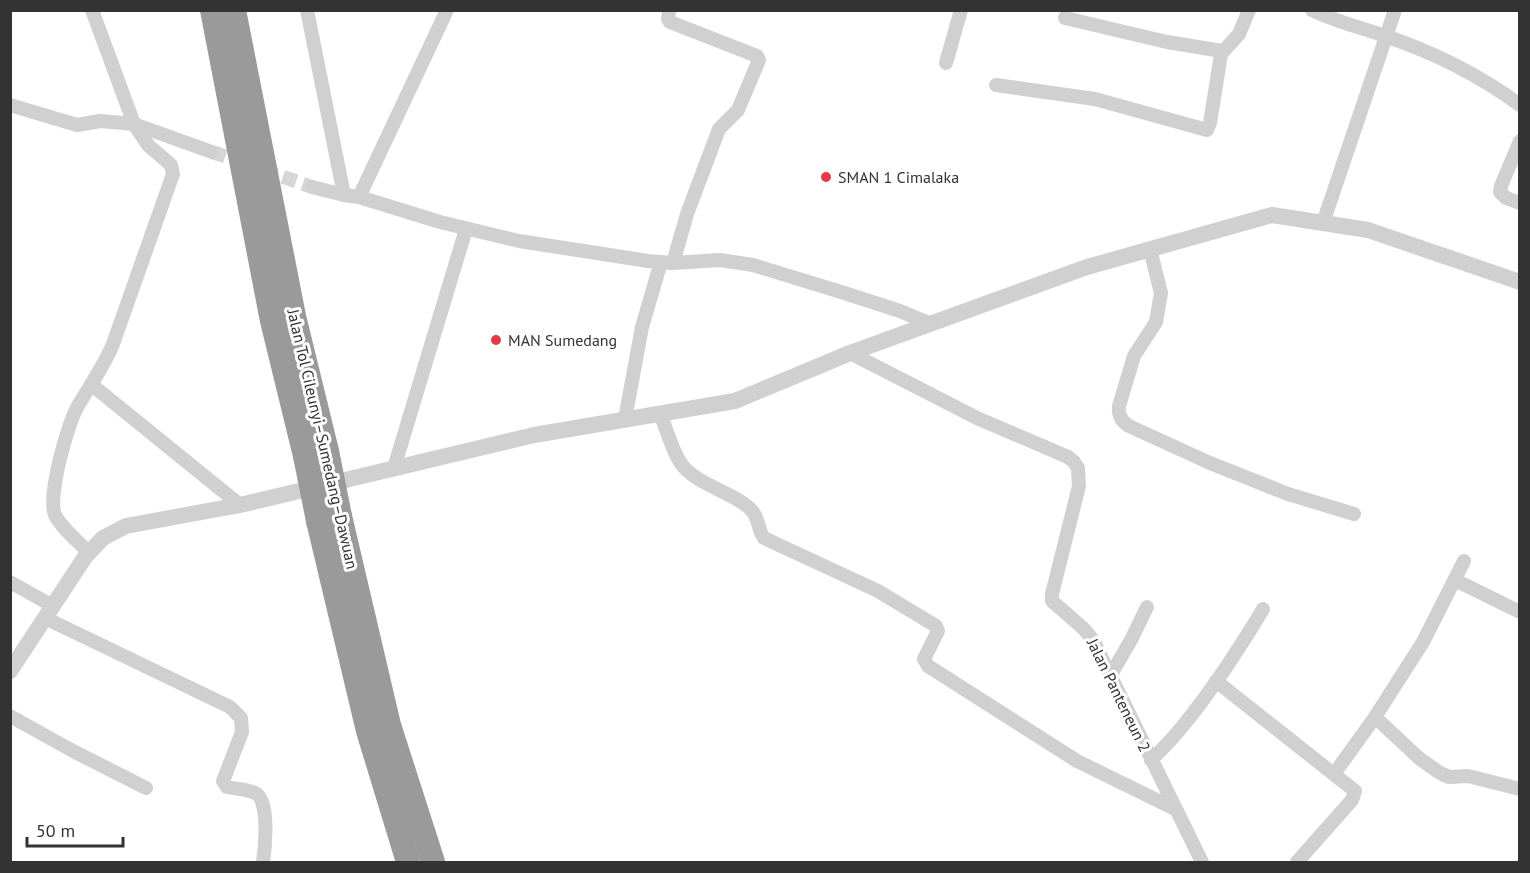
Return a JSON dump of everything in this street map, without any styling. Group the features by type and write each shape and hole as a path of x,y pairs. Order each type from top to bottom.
{"highway":[{"name":"Jalan Tol Cileunyi–Sumedang–Dawuan","path":"212,10 272,321 316,453"},
{"name":"Jalan Tol Cileunyi–Sumedang–Dawuan","path":"234,10 294,316 316,453 368,731 408,862"},
{"name":"Jalan Tol Cileunyi–Sumedang–Dawuan","path":"329,518 389,725 433,862"}],"street":[{"path":"89,553 55,515 53,500 61,455 74,414 104,366 113,344 173,174 171,165 148,145 135,124 92,10"},
{"path":"307,10 344,195"},
{"path":"625,419 642,327 719,129 738,110 759,60 757,56 670,22 669,10"},
{"path":"946,63 961,10"},
{"path":"996,85 1095,99 1204,130 1209,127 1210,123 1222,51 1239,34 1249,10"},
{"path":"1312,10 1333,20 1386,36 1464,70 1493,85 1520,105"},
{"path":"1323,223 1395,10"},
{"path":"359,197 442,12"},
{"path":"1065,18 1167,42 1222,51"},
{"path":"10,105 77,125 100,121 135,124 212,152"},
{"path":"1520,141 1500,192 1506,198 1520,203"},
{"path":"312,187 359,197 466,228 542,245 667,262 720,260 753,265 879,304 931,324"},
{"path":"10,671 89,553 103,538 126,526 240,505 534,435 735,401 850,354 1087,267 1272,215 1368,230 1520,282"},
{"path":"394,468 466,228"},
{"path":"1150,249 1160,297 1154,326 1134,356 1119,406 1122,420 1129,426 1210,463 1288,494 1354,513"},
{"name":"Jalan Panteneun 2","path":"850,354 977,418 1055,450 1074,462 1079,477 1078,486 1051,598 1054,604 1090,635 1202,862"},
{"path":"92,385 240,505"},
{"path":"660,413 683,466 695,477 752,510 758,529 764,538 878,591 936,626 937,636 924,659 928,666 1077,761 1175,809"},
{"path":"1334,774 1375,717 1423,642 1464,561"},
{"path":"1455,580 1520,612"},
{"path":"10,582 49,612 236,712 241,718 242,732 223,781 227,786 255,793 260,797 266,827 263,862"},
{"path":"1110,676 1147,607"},
{"path":"1151,760 1170,743 1196,711 1263,609"},
{"path":"1216,681 1354,791 1354,797 1297,862"},
{"path":"10,716 146,788"},
{"path":"1375,717 1420,759 1440,773 1449,777 1468,776 1520,789"}],"tunnel":[{"path":"212,152 245,163"},
{"path":"263,170 312,187"}],"place":[{"name":"SMAN 1 Cimalaka","path":"826,177"},
{"name":"MAN Sumedang","path":"496,340"}]}
